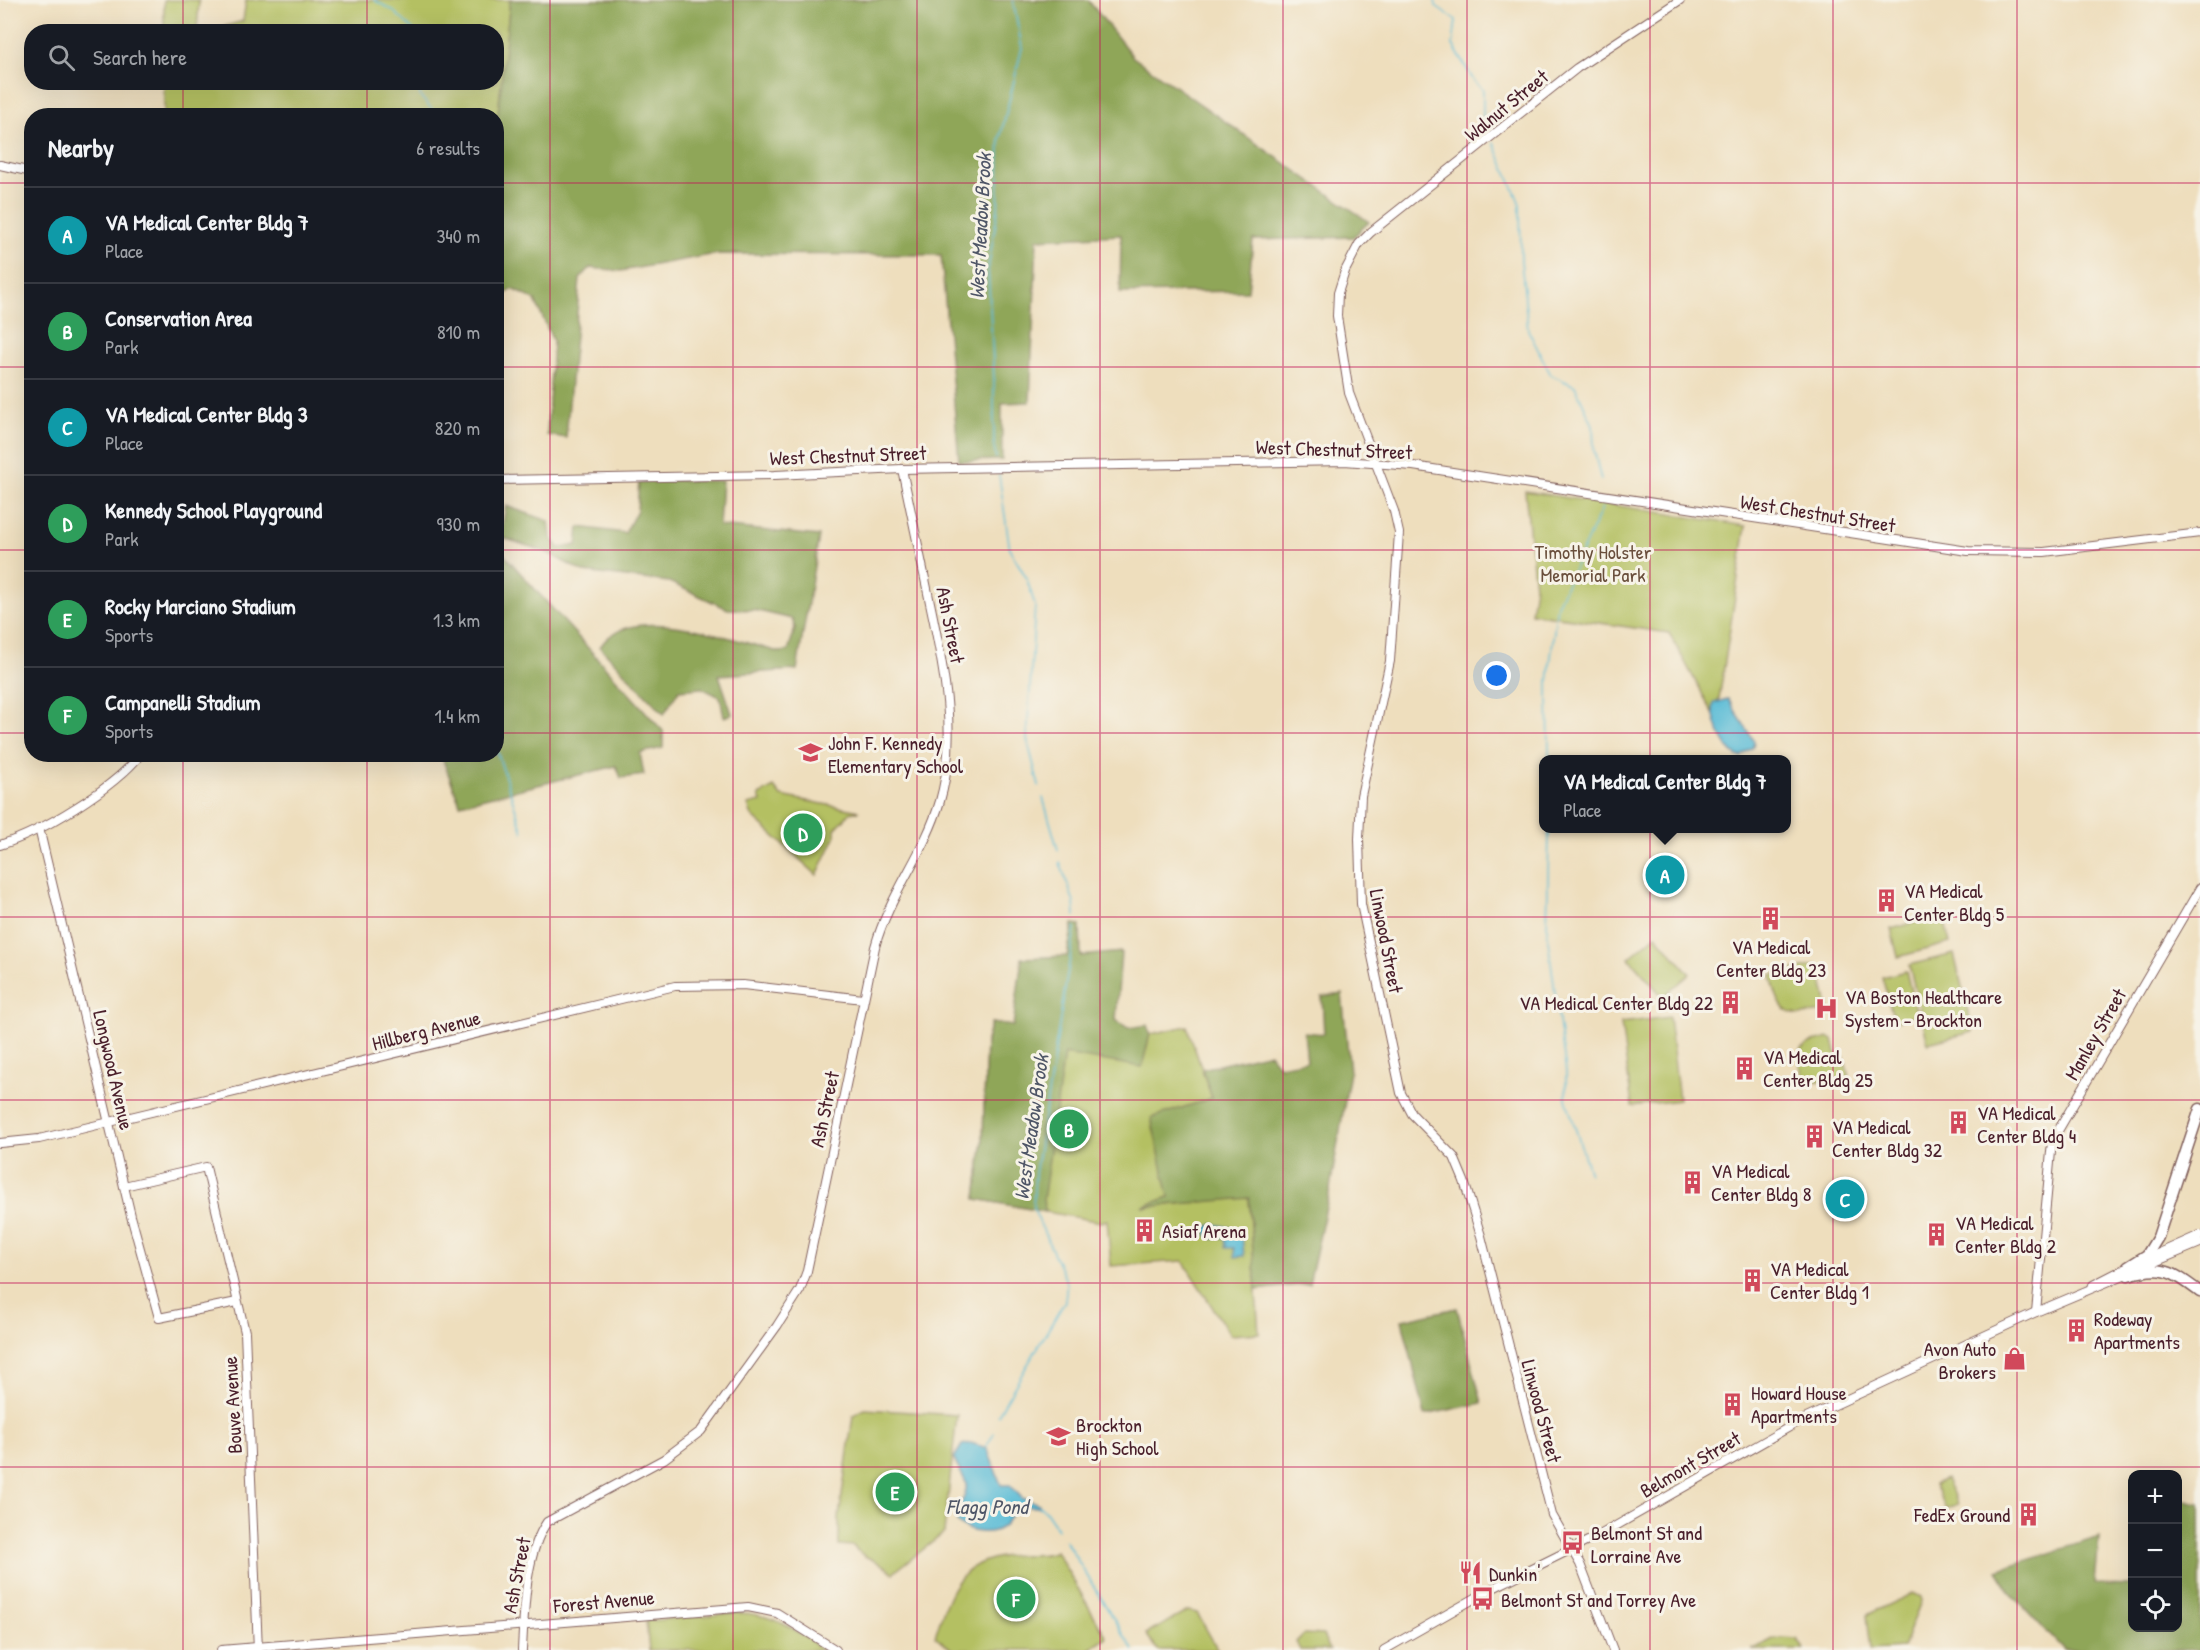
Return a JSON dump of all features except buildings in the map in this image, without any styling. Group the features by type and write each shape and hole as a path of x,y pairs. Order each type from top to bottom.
{"highway":[{"path":"2128,1271 2144,1257 2158,1237 2200,1109"},
{"path":"2128,1271 2166,1270 2200,1292"}],"main road":[{"name":"West Chestnut Street","path":"504,480 902,469 1374,463 1419,467 1968,551 2044,552 2200,533"},
{"path":"0,845 39,828 111,784 133,762"},
{"name":"Manley Street","path":"2036,1312 2052,1141 2200,888"},
{"name":"Belmont Street","path":"2128,1271 2200,1235"},
{"name":"Belmont Street","path":"1384,1650 1493,1588 1570,1550 1800,1421 2085,1290 2200,1243"}],"street":[{"name":"Walnut Street","path":"1359,244 1577,68 1680,0"},
{"path":"0,165 24,170"},
{"name":"Linwood Street","path":"1359,244 1340,286 1338,324 1349,393 1394,511 1399,541 1390,661 1359,810 1359,888 1363,918 1401,1093 1412,1114 1454,1157 1464,1181 1481,1236 1552,1515 1580,1564 1613,1650"},
{"name":"Ash Street","path":"522,1650 531,1568 539,1537 547,1522 565,1510 664,1459 701,1431 762,1349 800,1290 811,1257 879,931 890,905 917,858 938,809 948,755 948,719 942,663 902,469"},
{"name":"Longwood Avenue","path":"39,828 124,1186 159,1318 237,1302"},
{"name":"Hillberg Avenue","path":"0,1143 39,1139 675,986 743,986 863,999"},
{"name":"Bouve Avenue","path":"124,1186 206,1167 245,1332 258,1648"},
{"name":"Forest Avenue","path":"221,1650 748,1606 777,1613 836,1650"}],"green space":[{"path":"164,0 199,0 197,24 164,24"},
{"path":"246,0 510,0 504,60 504,24 233,24 243,21"},
{"path":"510,0 1088,0 1133,57 1369,222 1353,237 1253,240 1248,291 1120,293 1121,235 1037,239 1030,402 1002,403 1002,460 959,461 941,255 716,254 621,271 590,268 580,279 566,438 547,435 553,341 535,300 513,289 504,295 504,108 498,108 500,90 504,90 504,56"},
{"path":"164,90 501,90 499,108 164,108"},
{"path":"639,480 722,481 719,526 819,536 797,670 719,675 732,714 724,717 720,697 702,688 679,690 664,714 600,647 615,633 635,626 685,627 779,652 788,651 795,628 792,619 754,610 728,609 669,582 583,572 546,552 504,538 506,506 549,521 551,538 560,548 577,545 579,527 625,533 637,510"},
{"name":"Timothy Holster Memorial Park","path":"1525,491 1746,526 1716,719 1669,633 1531,613 1535,587"},
{"path":"504,555 663,731 663,748 640,753 644,775 621,778 616,766 460,804 444,762 504,762"},
{"path":"774,787 781,796 860,811 850,813 835,829 835,837 817,875 752,816 748,805 761,802 759,795"},
{"path":"1943,915 1950,943 1898,957 1891,929"},
{"path":"1073,924 1080,925 1081,956 1121,952 1116,1020 1128,1028 1147,1025 1150,1034 1142,1067 1064,1054 1043,1201 1046,1212 976,1199 983,1140 986,1041 991,1023 1013,1026 1022,958 1067,956"},
{"path":"1656,935 1690,974 1663,997 1629,958"},
{"path":"1954,954 1973,1032 1928,1043 1909,965"},
{"path":"1816,965 1819,968 1829,1010 1804,1015 1788,1012 1778,999 1771,975"},
{"path":"1906,971 1917,1015 1894,1021 1882,977"},
{"path":"1342,994 1350,1072 1330,1189 1309,1284 1256,1290 1249,1198 1142,1207 1169,1197 1151,1118 1212,1098 1202,1069 1270,1053 1279,1066 1307,1061 1304,1032 1324,1034 1322,997"},
{"path":"1669,1017 1679,1100 1632,1106 1621,1023"},
{"path":"991,1023 1116,1042 1187,1026 1212,1098 1169,1197 1145,1207 1249,1197 1259,1333 1230,1335 1183,1261 1111,1266 1107,1220 1101,1222 976,1199 983,1140 986,1041"},
{"path":"1833,1039 1836,1053 1844,1058 1849,1077 1806,1083 1799,1064 1801,1049 1810,1043"},
{"path":"1457,1308 1482,1403 1425,1415 1402,1320"},
{"path":"865,1409 957,1415 944,1533 893,1573 884,1565 863,1555 853,1546 839,1545 839,1517 853,1415"},
{"path":"1946,1479 1958,1504 1946,1509 1934,1484"},
{"path":"2182,1501 2200,1503 2200,1650 2064,1650 2014,1597 1997,1570 2099,1537 2095,1584 2128,1585 2128,1632 2182,1632"},
{"path":"1056,1551 1107,1638 1088,1650 953,1650 935,1636 953,1589 971,1568 999,1557 1043,1555"},
{"path":"1913,1593 1921,1597 1921,1601 1903,1648 1871,1650 1867,1615"},
{"path":"1188,1611 1197,1613 1218,1650 1158,1650 1146,1634"},
{"path":"735,1613 760,1615 782,1623 823,1650 649,1650 646,1621"},
{"path":"1304,1634 1323,1635 1330,1650 1300,1650 1296,1642"},
{"path":"1773,1639 1797,1639 1805,1650 1752,1650"}],"water":[{"path":"1728,699 1754,741 1753,747 1743,755 1735,755 1720,734 1714,716 1714,703"},
{"path":"1214,1224 1232,1228 1234,1233 1230,1237 1242,1236 1244,1256 1235,1257 1234,1248 1226,1248 1225,1233 1224,1237 1213,1239 1207,1236 1206,1228"},
{"name":"Flagg Pond","path":"971,1443 987,1448 1001,1485 1010,1485 1022,1498 1039,1504 1039,1507 1017,1506 1008,1521 989,1532 974,1531 957,1522 966,1486 954,1458 962,1445"}],"waterway":[{"path":"374,0 392,10 407,24"},
{"name":"West Meadow Brook","path":"996,458 988,269 998,209 1000,138 1022,48 1013,0"},
{"path":"1435,0 1436,6 1456,20 1453,45 1474,81 1483,90 1483,131"},
{"path":"420,90 420,96 431,108"},
{"path":"1494,143 1520,204 1521,260 1528,330 1551,375 1575,386 1593,425 1594,450 1601,480"},
{"name":"West Meadow Brook","path":"999,475 1010,550 1026,577 1035,605 1027,739 1039,786"},
{"path":"1549,755 1548,682 1557,605 1603,506"},
{"path":"500,762 523,832"},
{"name":"West Meadow Brook","path":"1043,798 1058,850"},
{"path":"1549,833 1547,933 1566,1072 1566,1099 1590,1174"},
{"name":"West Meadow Brook","path":"1060,863 1074,902 1075,916"},
{"name":"West Meadow Brook","path":"998,1415 1065,1301 1067,1283 1033,1208 1035,1174 1075,927"},
{"name":"West Meadow Brook","path":"986,1447 994,1433"},
{"name":"West Meadow Brook","path":"1037,1505 1045,1510 1058,1529"},
{"name":"West Meadow Brook","path":"1065,1540 1133,1650"}],"place":[{"name":"John F. Kennedy Elementary School","path":"810,753"},
{"name":"Kennedy School Playground","path":"803,833"},
{"name":"VA Medical Center Bldg 7","path":"1665,875"},
{"name":"VA Medical Center Bldg 5","path":"1886,901"},
{"name":"VA Medical Center Bldg 23","path":"1771,919"},
{"name":"VA Medical Center Bldg 22","path":"1731,1002"},
{"name":"VA Boston Healthcare System - Brockton","path":"1827,1008"},
{"name":"VA Medical Center Bldg 25","path":"1745,1068"},
{"name":"VA Medical Center Bldg 4","path":"1959,1123"},
{"name":"Conservation Area","path":"1069,1129"},
{"name":"VA Medical Center Bldg 32","path":"1814,1137"},
{"name":"VA Medical Center Bldg 8","path":"1693,1182"},
{"name":"VA Medical Center Bldg 3","path":"1845,1199"},
{"name":"Asiaf Arena","path":"1144,1230"},
{"name":"VA Medical Center Bldg 2","path":"1937,1234"},
{"name":"VA Medical Center Bldg 1","path":"1752,1280"},
{"name":"Rodeway Apartments","path":"2076,1330"},
{"name":"Avon Auto Brokers","path":"2014,1359"},
{"name":"Howard House Apartments","path":"1733,1404"},
{"name":"Brockton High School","path":"1058,1436"},
{"name":"Rocky Marciano Stadium","path":"895,1492"},
{"name":"FedEx Ground","path":"2028,1514"},
{"name":"Belmont St and Lorraine Ave","path":"1573,1543"},
{"name":"Dunkin'","path":"1471,1573"},
{"name":"Campanelli Stadium","path":"1016,1599"},
{"name":"Belmont St and Torrey Ave","path":"1483,1599"}]}
